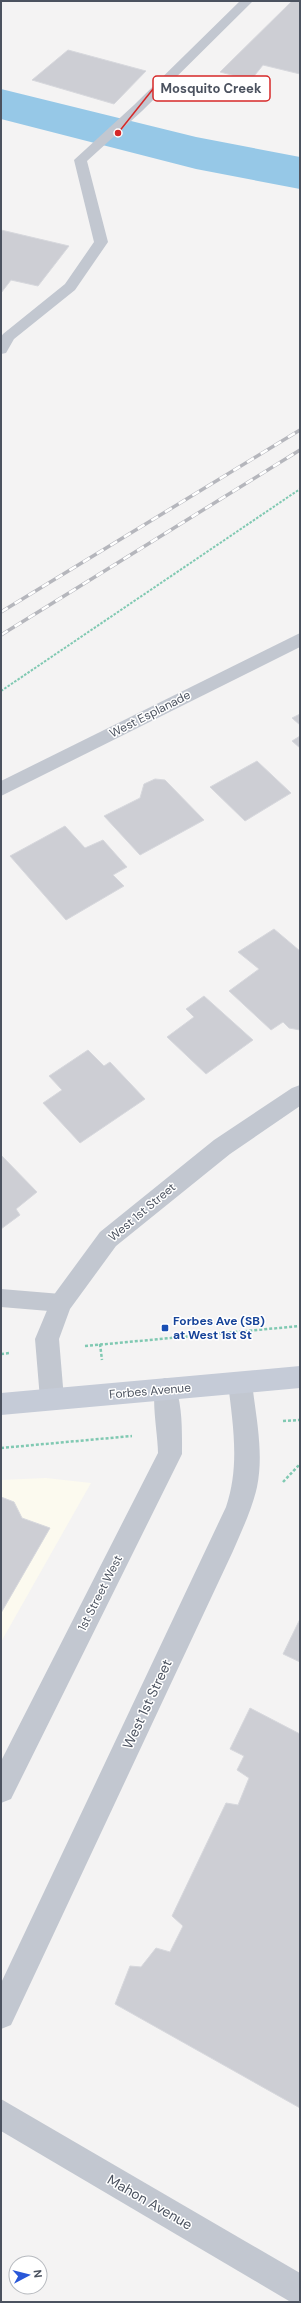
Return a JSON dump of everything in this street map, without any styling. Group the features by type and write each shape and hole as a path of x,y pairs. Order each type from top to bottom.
{"main road":[{"name":"Forbes Avenue","path":"1,1404 300,1378"}],"street":[{"name":"West Esplanade","path":"1,789 300,639"},
{"name":"West 1st Street","path":"52,1400 47,1339 61,1303 108,1239 222,1147 300,1094"},
{"name":"West 1st Street","path":"1,2015 224,1542 241,1501 246,1472 247,1446 240,1383"},
{"name":"1st Street West","path":"1,1789 170,1454 170,1432 165,1389"},
{"name":"Mahon Avenue","path":"1,2114 300,2290"}],"lane":[{"path":"1,350 8,337 70,287 101,242 80,160 138,108 246,1"},
{"path":"1,1298 61,1303"}],"path":[{"path":"1,691 300,490"},
{"path":"100,1344 300,1326"},
{"path":"277,1422 300,1420"},
{"path":"1,1448 110,1438"}],"shaded area":[{"path":"46,1478 91,1483 1,1642 1,1480"}],"water":[{"path":"1,91 108,117 91,132 61,130 1,117"}],"building":[{"path":"292,1 300,1 300,74 263,65 251,80 220,72"},
{"path":"68,50 146,71 114,104 32,80"},
{"path":"1,230 69,246 38,286 11,280 1,293"},
{"path":"300,714 300,725 292,718"},
{"path":"300,736 300,748 292,741"},
{"path":"257,761 291,793 245,821 210,787"},
{"path":"155,779 165,780 204,820 140,855 104,816 140,798 144,784"},
{"path":"65,826 85,848 103,840 127,867 113,875 124,886 66,920 10,856"},
{"path":"274,929 300,951 300,1030 289,1028 283,1022 271,1030 229,991 259,969 238,952"},
{"path":"204,996 253,1040 206,1074 167,1037 194,1017 186,1009"},
{"path":"88,1050 104,1066 110,1062 145,1099 80,1143 43,1103 62,1090 49,1076"},
{"path":"1,1155 37,1192 16,1209 20,1215 1,1229"},
{"path":"1,1497 14,1502 22,1518 50,1528 1,1613"},
{"path":"300,1619 300,1662 283,1654"},
{"path":"250,1708 300,1734 300,2108 115,2004 130,1966 141,1967 156,1948 170,1952 183,1926 172,1916 226,1803 238,1805 249,1778 237,1770 244,1756 230,1749"}],"waterway":[{"path":"1,104 196,153 300,173"}],"railway":[{"path":"1,612 300,430"},
{"path":"1,635 300,450"}],"place":[{"name":"Mosquito Creek","path":"118,133"},
{"name":"Forbes Ave (SB) at West 1st St","path":"165,1328"}]}
